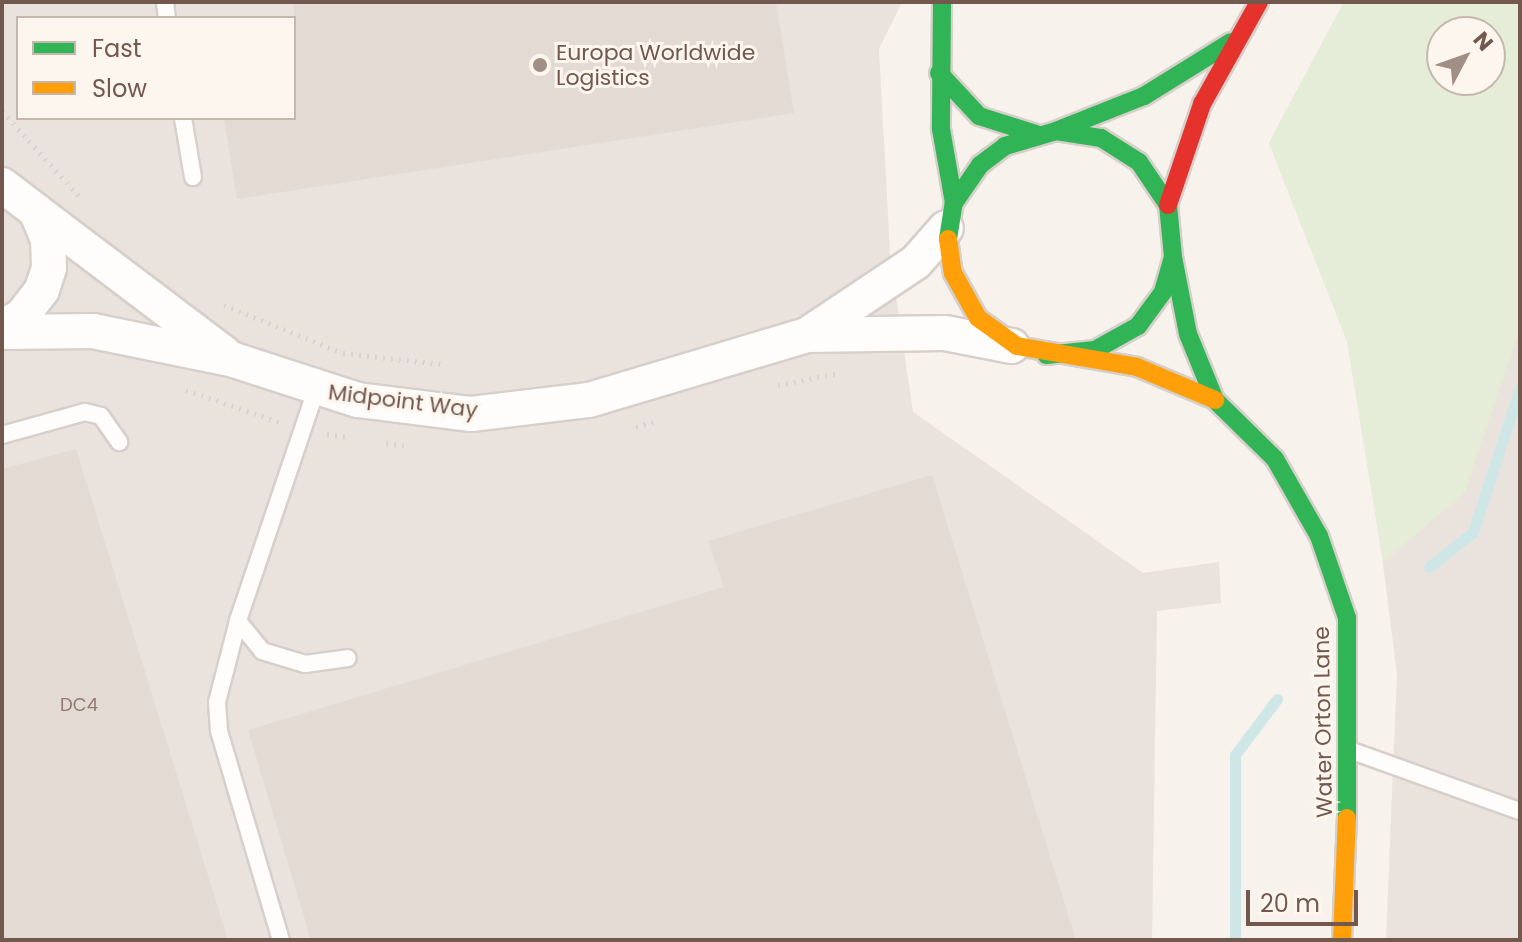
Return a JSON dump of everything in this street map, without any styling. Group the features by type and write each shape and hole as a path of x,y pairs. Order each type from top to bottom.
{"street":[{"path":"942,2 939,73 953,273 978,318 1032,351 1095,350 1138,326 1163,292 1173,257 1168,205 1202,104 1259,2"},
{"path":"950,216 980,165 1036,134 1056,131 1144,96 1242,33"},
{"path":"939,73 979,116 1036,134"},
{"path":"1056,131 1101,138 1139,162 1168,205"},
{"path":"2,330 22,316 47,279 48,239 13,189"},
{"name":"Midpoint Way","path":"13,189 234,360"},
{"name":"Midpoint Way","path":"807,335 916,262 950,216"},
{"name":"Water Orton Lane","path":"1173,257 1188,334 1215,400"},
{"name":"Midpoint Way","path":"2,330 93,331 234,360 316,390 471,414 589,400 807,335 945,333 1032,351"},
{"name":"Water Orton Lane","path":"1032,351 1137,367 1215,400 1275,459 1319,536 1347,618 1350,750 1342,940"}],"lane":[{"path":"183,120 193,177"},
{"path":"281,940 219,731 217,702 238,621 316,390"},
{"path":"2,435 85,412 101,416 119,442"},
{"path":"238,621 262,651 305,664 348,658"},
{"path":"1350,750 1520,811"}],"path":[{"path":"2,111 65,174 86,210"},
{"path":"219,303 343,353 441,364"}],"shaded area":[{"path":"2,2 902,2 879,49 890,254 913,412 1143,573 1219,562 1221,603 1157,611 1152,940 2,940"},
{"path":"1344,2 1520,2 1520,940 1386,940 1397,674 1379,533 1347,341 1269,143"}],"green space":[{"path":"1344,2 1520,2 1520,328 1465,492 1383,563 1347,341 1269,143"}],"building":[{"name":"Europa Worldwide Logistics","path":"294,2 776,2 794,113 237,199 224,120 296,120"},
{"path":"76,449 228,940 2,940 2,469"},
{"path":"932,475 1076,940 311,940 248,730 724,587 708,541"}],"waterway":[{"path":"1429,567 1473,532 1520,387"},
{"path":"1235,940 1235,755 1277,699"}],"traffic: fast":[{"path":"942,2 941,129 954,203"},
{"path":"1058,130 1144,96 1231,42"},
{"path":"939,73 979,116 1036,134"},
{"path":"948,239 954,203 980,165 1005,146 1056,131 1101,138 1139,162 1168,205 1173,257 1163,292 1138,326 1095,350 1046,355"},
{"path":"1173,257 1188,334 1215,400 1275,459 1319,536 1347,618 1347,818"}],"traffic: slow":[{"path":"948,239 953,273 978,318 1017,346 1137,367 1215,400"},
{"path":"1342,940 1347,818"}],"traffic: jam":[{"path":"1168,205 1202,104 1259,2"}],"place":[{"name":"Europa Worldwide Logistics","path":"540,65"}]}
